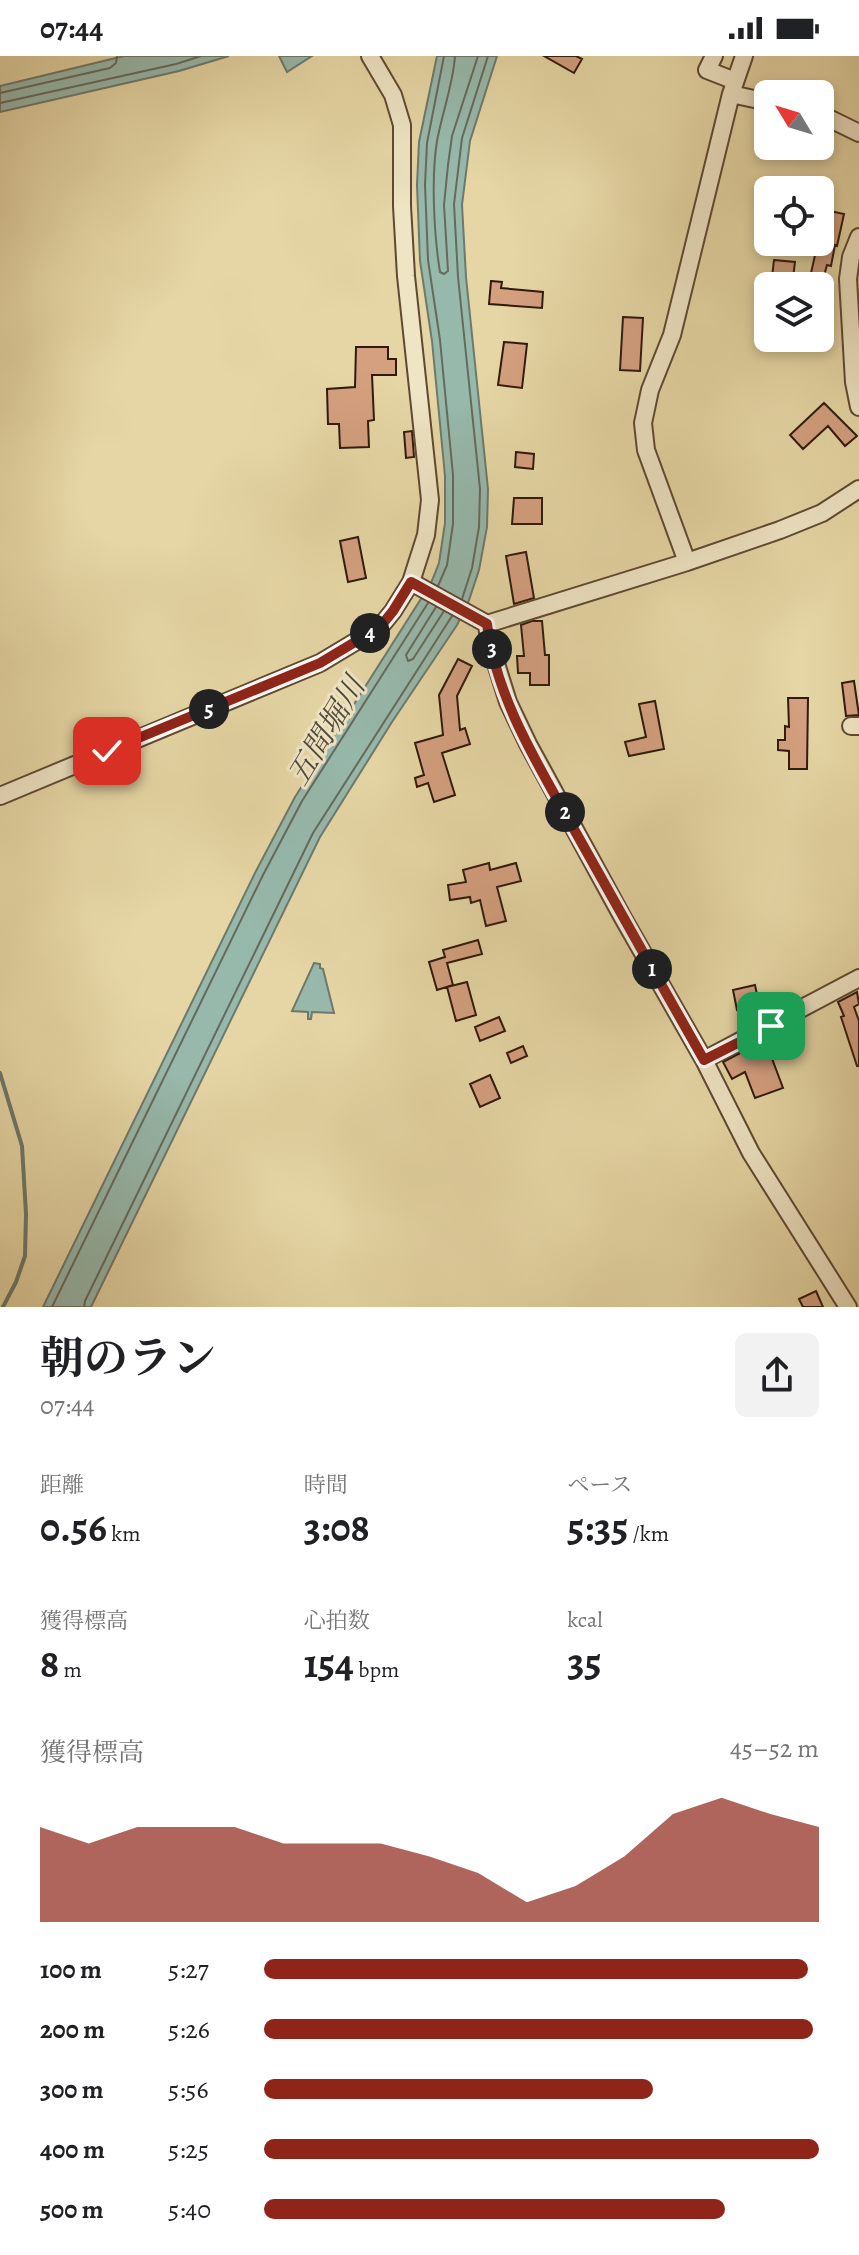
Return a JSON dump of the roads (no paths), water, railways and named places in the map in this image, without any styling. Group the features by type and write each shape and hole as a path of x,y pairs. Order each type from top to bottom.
{"street":[{"path":"0,796 320,663 380,627 411,582 426,535 430,500 406,276 402,125 393,95 370,56"},
{"path":"714,56 707,70 733,88 754,96"},
{"path":"687,562 646,450 643,423 650,390 672,335 733,88 744,56"},
{"path":"834,121 859,133"},
{"path":"859,237 851,257 848,279 854,382 859,407"},
{"path":"411,582 487,624 780,530 822,513 859,489"},
{"path":"487,624 489,641 508,702 526,741 704,1060 751,1153 848,1307"},
{"path":"704,1060 859,978"}],"water":[{"path":"124,56 229,56 179,71 0,112 0,86"},
{"path":"279,56 312,56 287,72"},
{"path":"437,56 497,56 470,141 462,205 466,277 488,489 487,527 479,570 457,625 320,837 91,1307 43,1307 295,797 431,583 439,563 445,523 445,476 432,341 420,261 417,185 419,142"},
{"path":"314,963 320,964 323,969 334,1013 312,1012 311,1019 308,1019 308,1012 292,1011"}],"waterway":[{"path":"0,1073 22,1146 26,1214 25,1256 3,1307"}],"water label":[{"name":"五間堀川","path":"326,731"}]}
